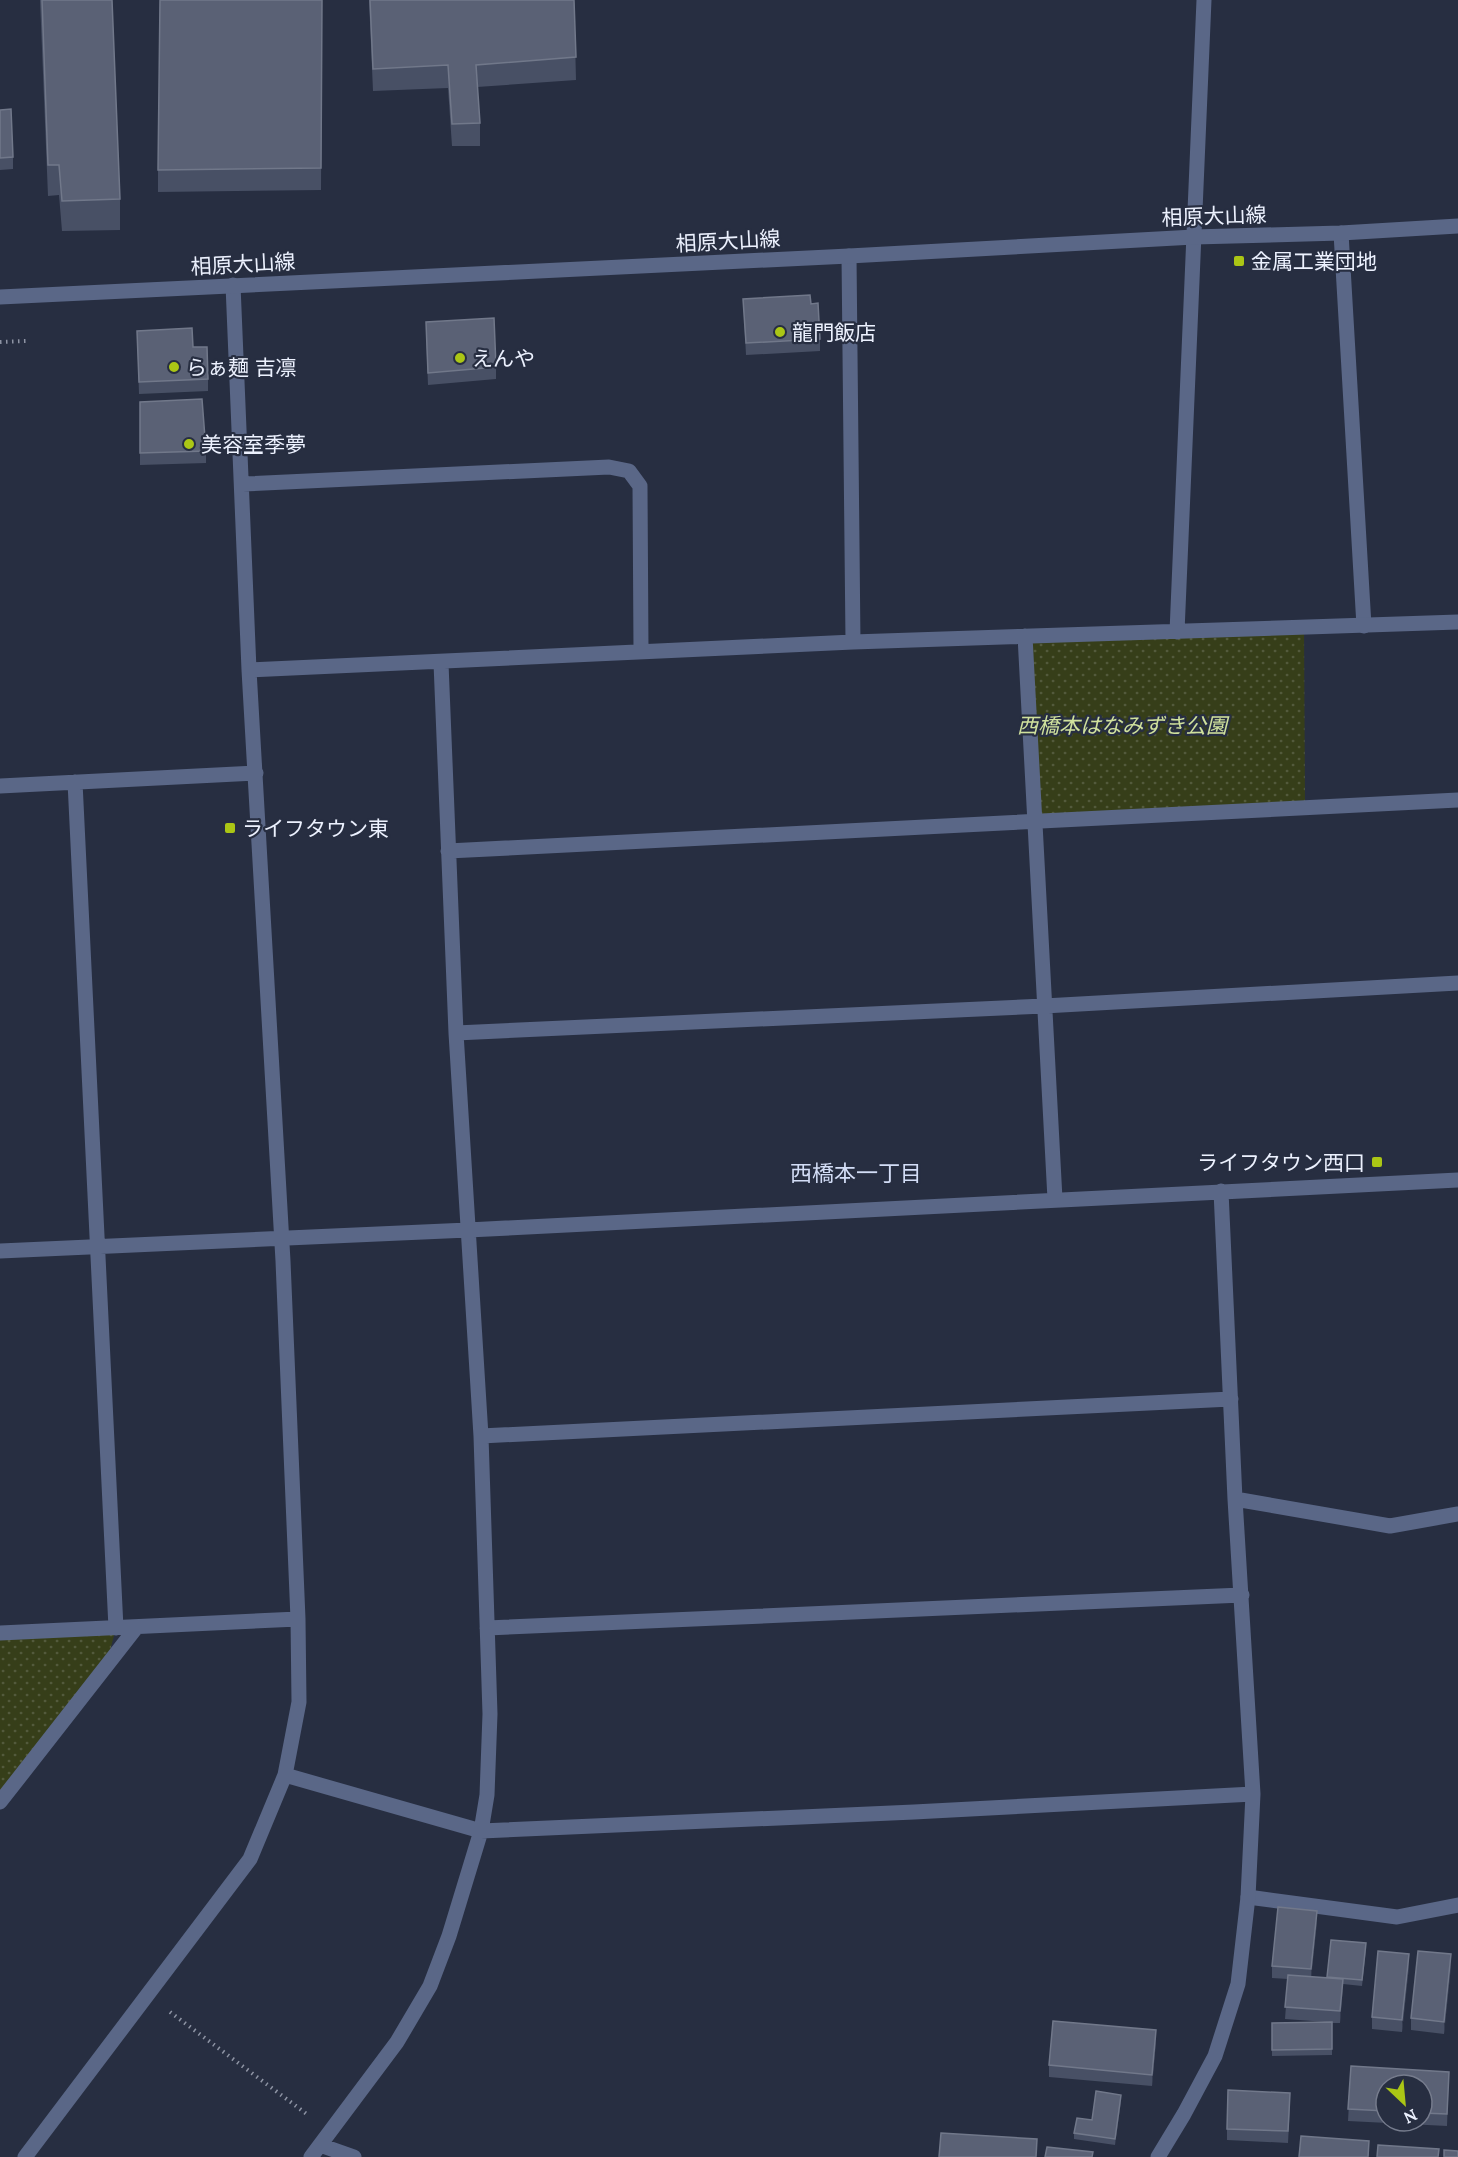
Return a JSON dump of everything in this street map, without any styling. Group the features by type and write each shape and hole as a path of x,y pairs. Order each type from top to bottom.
{"street":[{"path":"1177,632 1204,0"},
{"name":"相原大山線","path":"0,297 1194,237 1341,233 1458,226"},
{"path":"1341,233 1364,626"},
{"path":"849,256 853,642"},
{"path":"26,2157 250,1859 285,1775 299,1702 298,1620 281,1238 249,670 233,285"},
{"path":"243,484 609,467 629,471 640,486 641,650"},
{"path":"249,670 441,663 641,650 1458,622"},
{"path":"1025,636 1055,1199"},
{"path":"354,2157 316,2151 397,2042 430,1986 449,1936 481,1831 486,1796 490,1714 482,1436 456,1033 441,663"},
{"path":"0,786 256,773"},
{"path":"75,782 116,1628"},
{"path":"448,851 1458,800"},
{"path":"456,1033 1044,1005 1458,982"},
{"path":"0,1251 1458,1180"},
{"path":"1158,2157 1215,2056 1238,1984 1248,1897 1253,1794 1235,1499 1221,1191"},
{"path":"482,1436 1231,1399"},
{"path":"1235,1499 1390,1526 1458,1514"},
{"path":"487,1628 1242,1595"},
{"path":"0,1633 298,1620"},
{"path":"0,1802 136,1628"},
{"path":"285,1775 481,1831 902,1813 1253,1794"},
{"path":"1248,1897 1397,1917 1458,1905"}],"path":[{"path":"0,342 27,340"},
{"path":"149,1995 330,2132"}],"green space":[{"name":"西橋本はなみずき公園","path":"1304,628 1305,808 1036,820 1025,636"},
{"path":"116,1628 107,1662 0,1802 0,1633"}],"building":[{"path":"42,0 112,0 120,199 62,201 59,165 48,165"},
{"path":"160,0 322,0 321,168 158,170"},
{"path":"370,0 574,0 576,57 476,65 480,123 452,124 448,65 373,69"},
{"path":"11,109 13,157 0,158 0,110"},
{"path":"810,295 811,304 818,303 820,339 746,343 743,299"},
{"path":"494,318 496,367 428,373 426,322"},
{"path":"192,328 193,347 207,347 208,379 139,382 137,331"},
{"path":"202,399 206,451 140,453 140,402"},
{"path":"1278,1907 1317,1911 1311,1969 1272,1966"},
{"path":"1331,1940 1366,1943 1362,1980 1327,1977"},
{"path":"1378,1951 1409,1954 1402,2020 1372,2017"},
{"path":"1418,1951 1451,1954 1444,2022 1411,2018"},
{"path":"1288,1975 1343,1979 1340,2011 1285,2007"},
{"path":"1053,2021 1156,2030 1152,2075 1049,2065"},
{"path":"1332,2022 1332,2049 1272,2050 1272,2023"},
{"path":"1351,2066 1449,2072 1447,2114 1434,2113 1434,2073 1374,2073 1374,2110 1348,2109"},
{"path":"1228,2090 1290,2093 1288,2131 1227,2129"},
{"path":"1096,2091 1121,2095 1115,2139 1074,2133 1077,2118 1092,2120"},
{"path":"941,2133 1037,2139 1036,2157 939,2157"},
{"path":"1301,2136 1369,2141 1368,2157 1299,2157"},
{"path":"1378,2145 1439,2149 1438,2157 1377,2157"},
{"path":"1047,2147 1093,2152 1092,2157 1045,2157"},
{"path":"1444,2150 1458,2151 1458,2157 1444,2157"}],"place":[{"name":"金属工業団地","path":"1239,261"},
{"name":"龍門飯店","path":"780,332"},
{"name":"えんや","path":"460,358"},
{"name":"らぁ麺 吉凛","path":"174,367"},
{"name":"美容室季夢","path":"189,444"},
{"name":"ライフタウン東","path":"230,828"},
{"name":"ライフタウン西口","path":"1377,1162"}],"district":[{"name":"西橋本一丁目","path":"856,1173"}]}
